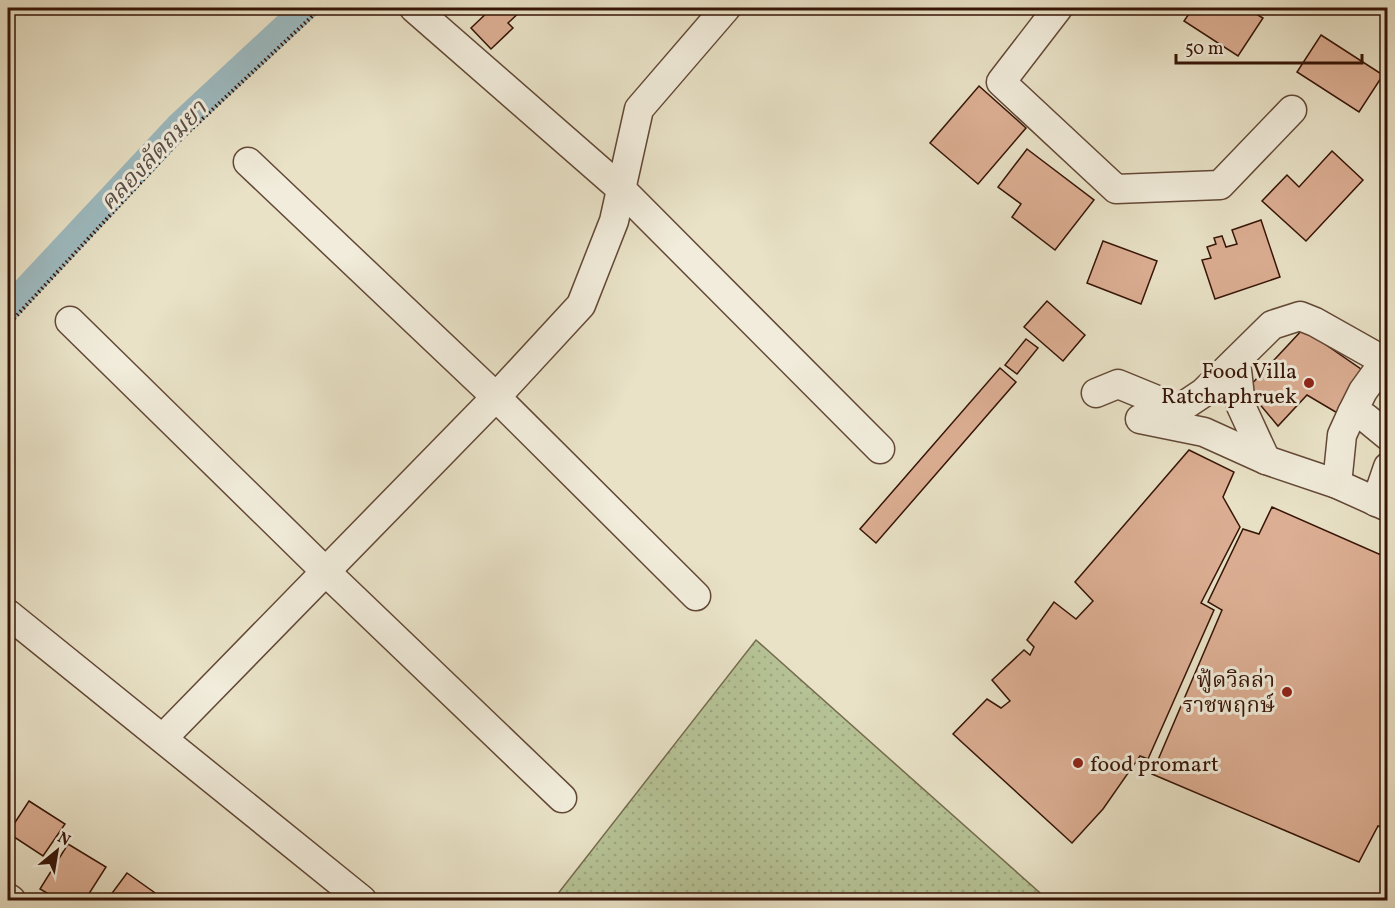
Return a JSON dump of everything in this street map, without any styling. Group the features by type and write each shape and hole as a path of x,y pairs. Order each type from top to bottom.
{"street":[{"path":"414,8 620,188 880,449"},
{"path":"163,738 496,397 581,305 614,221 639,109 726,8"},
{"path":"1058,8 1001,82 1116,189 1220,185 1292,110"},
{"path":"248,162 496,397 696,596"},
{"path":"1096,393 1118,384 1179,409 1203,393 1272,325 1300,316 1386,362 1363,391 1342,435 1337,484"},
{"path":"70,321 325,572 562,798"},
{"path":"1236,361 1241,406 1266,460"},
{"path":"1203,393 1204,432"},
{"path":"1352,413 1366,418 1388,436"},
{"path":"1140,419 1204,432 1266,460 1337,484 1382,505 1388,467"},
{"path":"8,614 362,900"}],"path":[{"path":"8,325 181,140 321,8"}],"green space":[{"path":"756,640 1048,900 553,900"}],"building":[{"path":"492,8 524,8 508,23 513,28 491,49 471,28"},
{"path":"1193,8 1246,8 1263,18 1238,56 1184,21"},
{"path":"1321,35 1383,75 1359,112 1297,72"},
{"path":"979,86 1026,128 978,184 930,143"},
{"path":"1027,149 1094,200 1055,250 1012,217 1021,204 998,187"},
{"path":"1332,151 1363,180 1306,241 1262,201 1287,175 1299,187"},
{"path":"1261,220 1280,277 1215,299 1202,260 1211,258 1207,247 1216,244 1214,238 1222,236 1226,247 1237,244 1232,230"},
{"path":"1103,241 1157,261 1141,304 1087,283"},
{"path":"1047,301 1085,335 1063,361 1024,327"},
{"name":"Food Villa Ratchaphruek","path":"1303,329 1371,376 1339,414 1307,395 1278,426 1247,389"},
{"path":"1026,339 1038,348 1017,374 1005,365"},
{"path":"1000,368 1016,382 876,543 860,529"},
{"path":"1189,450 1234,472 1223,497 1240,527 1201,603 1214,610 1148,759 1140,756 1103,809 1072,843 953,734 987,699 1001,708 1010,701 992,680 1024,650 1030,655 1034,647 1027,640 1054,602 1076,619 1093,601 1075,582"},
{"name":"ฟู้ดวิลล่า ราชพฤกษ์","path":"1272,507 1388,558 1388,830 1378,826 1359,862 1152,774 1222,610 1208,602 1243,529 1259,534"},
{"path":"29,801 65,824 43,856 8,833"},
{"path":"68,844 106,867 85,900 59,900 40,889"},
{"path":"127,873 165,900 107,900"}],"waterway":[{"name":"คลองลัดถมยา","path":"8,308 178,126 305,8"}],"place":[{"name":"Food Villa Ratchaphruek","path":"1309,383"},
{"name":"ฟู้ดวิลล่า ราชพฤกษ์","path":"1287,692"},
{"name":"food promart","path":"1078,763"}]}
